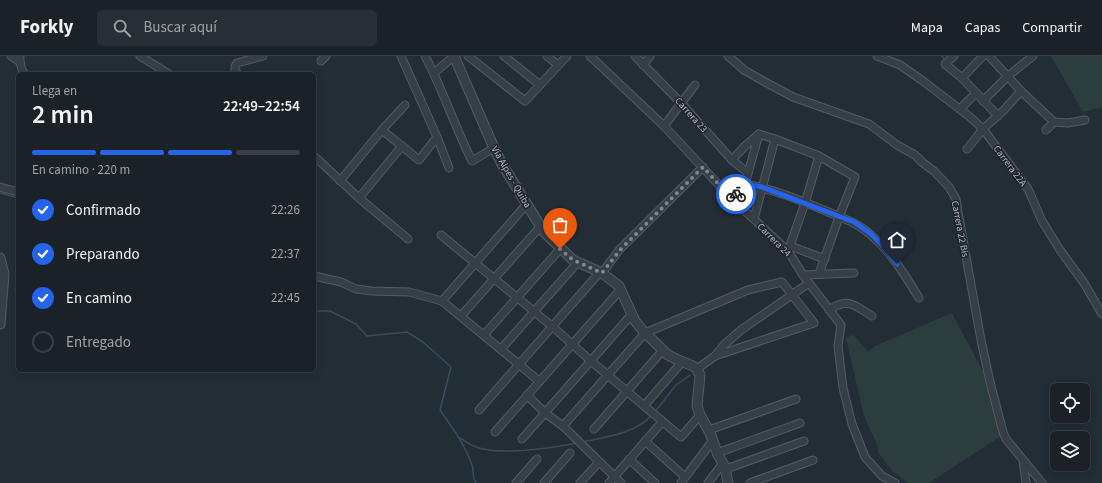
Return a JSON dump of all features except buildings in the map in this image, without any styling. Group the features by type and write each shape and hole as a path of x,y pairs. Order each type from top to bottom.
{"street":[{"path":"11,56 20,59 24,72"},
{"path":"140,56 166,72"},
{"path":"236,72 235,66 237,63 263,56"},
{"path":"400,56 437,137 449,168"},
{"path":"426,56 472,161 494,148"},
{"path":"434,73 454,56"},
{"name":"Vía Alpes - Quiba","path":"454,56 494,148 540,227 560,249 573,260 601,272 611,279 621,289 635,321 668,355 697,369"},
{"path":"458,65 468,56 525,101 567,56"},
{"path":"504,56 540,85"},
{"path":"547,56 558,65"},
{"name":"Carrera 24","path":"590,56 664,126 732,199 789,248 803,275 841,325 838,346 843,388 852,424 865,457 882,476 895,483"},
{"name":"Carrera 23","path":"635,56 681,103 732,160 748,174"},
{"path":"643,65 650,56"},
{"name":"Carrera 22 Bis","path":"728,56 744,70 793,97 869,124 915,155 934,171 948,187 956,199 981,340 990,382 1006,439 1042,483"},
{"name":"Carrera 22A","path":"877,56 900,66 960,109 983,129 1028,189 1042,221 1060,250 1100,304 1102,314"},
{"path":"954,56 945,64 962,78 998,116"},
{"path":"962,78 983,56"},
{"path":"989,56 1054,122 1068,123 1085,120"},
{"path":"983,101 1008,76 1033,56"},
{"path":"664,126 695,85"},
{"path":"967,149 983,129 1022,91"},
{"path":"960,109 976,92"},
{"path":"340,181 382,130 405,105"},
{"path":"1046,130 1054,122"},
{"path":"382,130 419,160 437,137"},
{"path":"732,160 759,134"},
{"path":"759,134 819,156 855,177 819,274"},
{"path":"732,199 745,184 759,134"},
{"path":"754,219 775,139"},
{"path":"359,198 402,146"},
{"path":"819,156 789,248 825,259"},
{"path":"316,158 359,198 408,239"},
{"path":"479,410 620,250 703,167"},
{"path":"745,184 762,187 805,202 854,222 870,233 882,245 905,275 919,298"},
{"path":"0,187 16,191"},
{"path":"442,301 526,205"},
{"path":"461,316 540,227"},
{"path":"441,235 553,327 681,437 700,415"},
{"path":"484,335 560,249"},
{"path":"0,258 4,274 1,294 0,324"},
{"path":"501,349 578,262"},
{"path":"803,275 854,273"},
{"path":"316,276 341,282 356,289 409,292 442,301 539,381"},
{"path":"563,426 645,333 748,290 782,282 814,323 715,356"},
{"path":"728,483 724,466 697,406 700,375 697,369 715,356 725,344 741,330 809,283"},
{"path":"495,432 621,289"},
{"path":"829,310 840,304 848,303 872,316"},
{"path":"522,439 632,314"},
{"path":"594,429 663,350"},
{"path":"644,406 682,362"},
{"path":"527,395 545,413 563,426 621,483"},
{"path":"709,430 796,399"},
{"path":"608,483 662,422"},
{"path":"717,453 800,423"},
{"path":"646,441 683,480 713,440"},
{"path":"708,483 724,466 804,441"},
{"path":"544,483 570,453"},
{"path":"516,483 537,458"},
{"path":"629,459 655,483"},
{"path":"1023,459 1026,483"},
{"path":"750,483 813,460"},
{"path":"580,483 599,462"}],"shaded area":[{"path":"1051,56 1102,56 1102,107 1083,112"},
{"path":"952,313 988,381 1001,436 929,483 909,483 893,472 878,452 877,444 864,416 846,338 853,334 868,352 875,346"}],"waterway":[{"path":"942,56 946,61"},
{"path":"0,193 16,197"},
{"path":"316,311 330,311 356,324 367,336 407,332 423,342 451,367 440,410 466,450 472,465 476,483"},
{"path":"655,412 675,386 690,375"},
{"path":"582,442 629,431 637,427 652,415"},
{"path":"460,438 476,447 498,451 540,449 577,443"}],"way so far":[{"path":"560,249 573,260 602,273 620,250 703,167 732,199 736,194"}],"route":[{"path":"736,194 745,184 762,187 805,202 854,222 870,233 897,264"}]}
